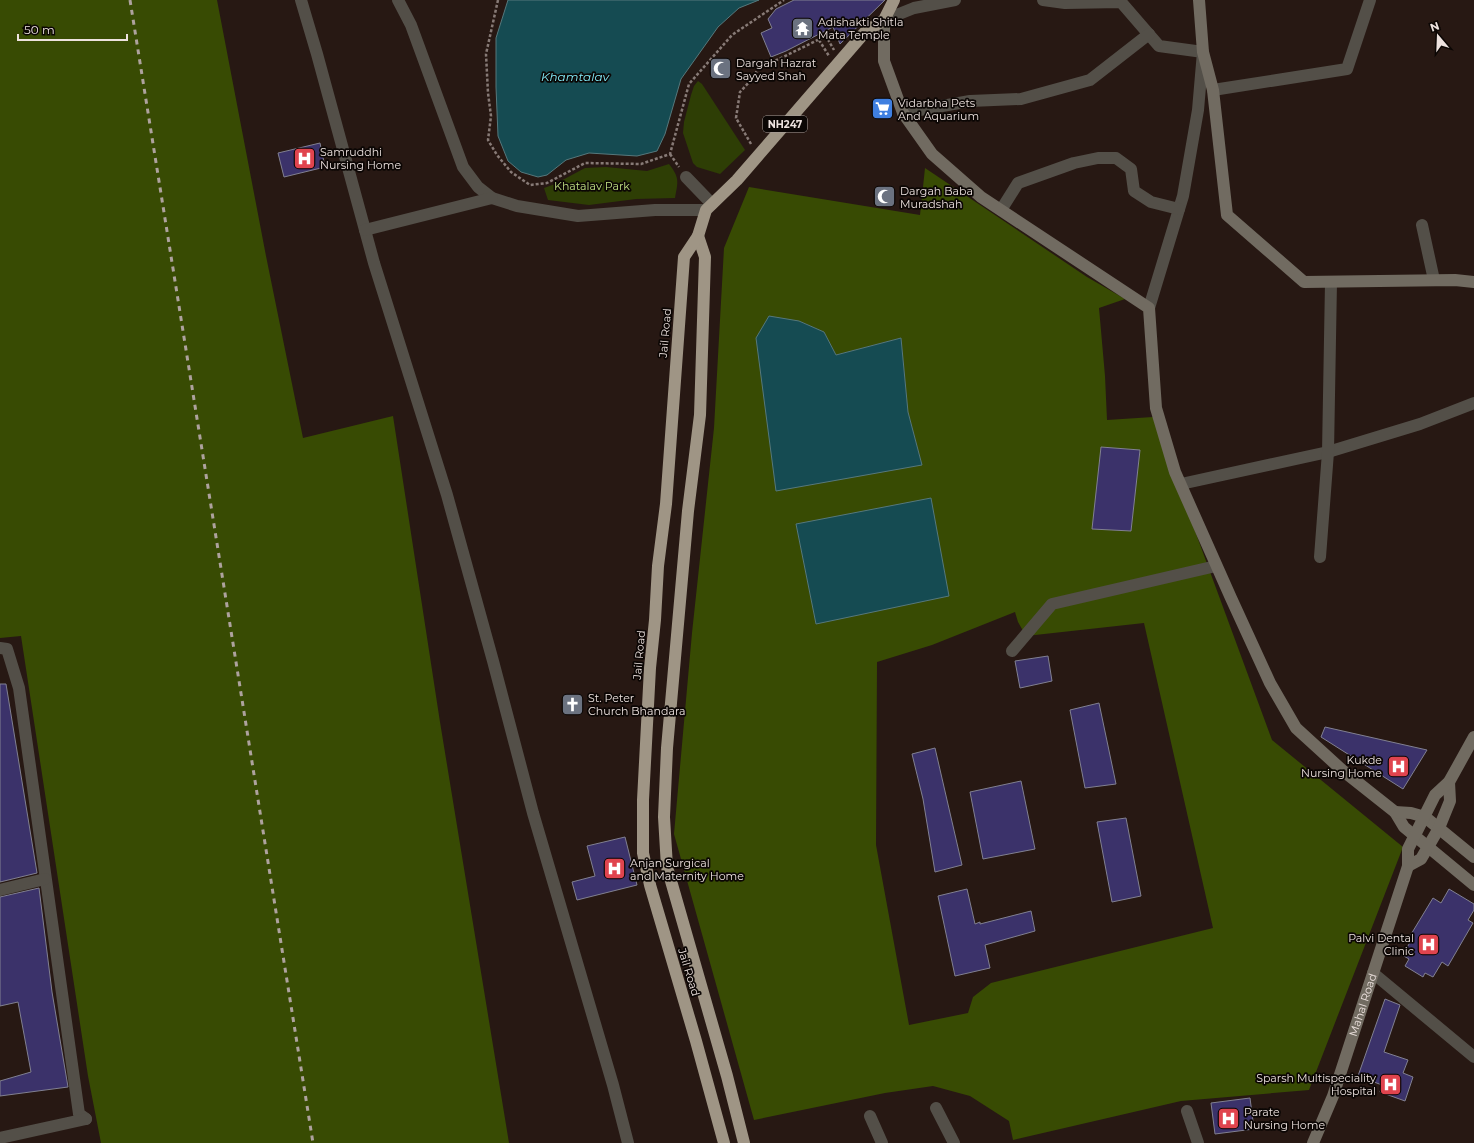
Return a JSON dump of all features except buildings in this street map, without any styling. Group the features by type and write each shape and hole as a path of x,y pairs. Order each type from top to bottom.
{"highway":[{"path":"884,20 894,0"},
{"name":"Jail Road","path":"724,1143 696,1041 650,885 643,854 643,800 650,668 655,620 658,566 666,504 684,256 698,236 709,207 737,180 866,30 884,20"},
{"name":"Jail Road","path":"698,236 704,258 700,415 688,511 667,748 664,817 667,867 727,1076 744,1143"}],"main road":[{"path":"1199,0 1203,52 1213,90 1227,215 1304,282 1434,280 1474,282"},
{"path":"884,20 884,61 903,113 932,154 981,197 1149,308 1156,408 1176,472 1216,566 1270,683 1296,728 1342,770 1395,812 1404,827 1474,885"},
{"name":"Mahal Road","path":"1313,1143 1333,1096 1408,866 1408,849 1435,795 1449,782 1474,737"},
{"path":"1408,866 1421,859 1439,828 1450,801 1449,782"},
{"path":"1395,812 1411,813 1425,817 1474,857"}],"street":[{"path":"302,0 376,270 447,495 533,813 611,1077 628,1143"},
{"path":"398,0 411,25 463,167 478,187 492,198 517,206 578,216 709,207"},
{"path":"884,20 914,8 955,0"},
{"path":"1042,0 1065,3 1121,2 1159,46 1203,52 1198,110 1183,196 1149,308"},
{"path":"1213,90 1347,69 1370,0"},
{"path":"903,113 970,101 1020,99 1090,80 1149,34"},
{"path":"1001,210 1018,183 1074,163 1098,158 1116,158 1131,169 1134,191 1151,202 1179,209"},
{"path":"686,177 709,207"},
{"path":"365,230 492,198"},
{"path":"1422,225 1434,280"},
{"path":"1320,557 1328,452 1331,282"},
{"path":"1181,484 1328,452 1420,424 1474,403"},
{"path":"1012,651 1052,604 1216,566"},
{"path":"0,648 7,649 19,688 79,1114 86,1119 0,1138"},
{"path":"0,890 45,879"},
{"path":"1373,973 1474,1057"},
{"path":"936,1108 954,1143"},
{"path":"1187,1111 1194,1142"},
{"path":"870,1116 882,1143"}],"path":[{"path":"498,0 486,54 491,116 488,140 497,155 511,172 530,185 547,183 585,163 641,164 670,154 689,84 732,35 784,0"},
{"path":"756,158 749,140 736,118 740,92 752,79 758,69 826,36"},
{"path":"819,40 835,67"}],"green space":[{"path":"0,0 217,0 266,256 303,438 393,416 440,722 509,1143 101,1143 88,1076 21,636 0,638"},
{"path":"698,81 702,84 745,150 720,174 697,167 693,163 683,133 684,122 691,95 694,86"},
{"name":"Khatalav Park","path":"669,164 677,177 675,198 636,199 589,205 548,200 544,188 555,184 585,168 606,167 647,171"},
{"path":"925,168 1087,277 1125,299 1099,308 1107,420 1153,417 1272,740 1403,847 1309,1090 1181,1101 1013,1140 1009,1121 970,1096 933,1086 885,1093 754,1120 674,834 692,633 714,428 724,248 749,187 920,215","holes":["799,321 824,332 836,355 901,338 908,412 922,465","1015,612 1018,622 1026,636 1144,623 1213,928 991,983 973,997 968,1013 909,1025 876,845 877,662 932,645"]}],"water":[{"name":"Khamtalav","path":"508,0 759,0 739,8 718,27 681,79 665,134 657,151 637,156 589,153 566,160 547,175 538,177 521,172 508,161 498,136 496,38"},
{"path":"769,316 799,321 824,332 836,355 901,338 908,412 922,465 776,491 756,338"},
{"path":"931,498 949,596 816,624 796,524"}],"railway":[{"path":"130,0 313,1143"}],"place":[{"name":"Adishakti Shitla Mata Temple","path":"802,28"},
{"name":"Dargah Hazrat Sayyed Shah","path":"720,69"},
{"name":"Vidarbha Pets And Aquarium","path":"882,109"},
{"name":"Samruddhi Nursing Home","path":"304,158"},
{"name":"Dargah Baba Muradshah","path":"885,197"},
{"name":"St. Peter Church Bhandara","path":"572,704"},
{"name":"Kukde Nursing Home","path":"1398,766"},
{"name":"Anjan Surgical and Maternity Home","path":"614,869"},
{"name":"Palvi Dental Clinic","path":"1429,944"},
{"name":"Sparsh Multispeciality Hospital","path":"1391,1084"},
{"name":"Parate Nursing Home","path":"1228,1118"}]}
